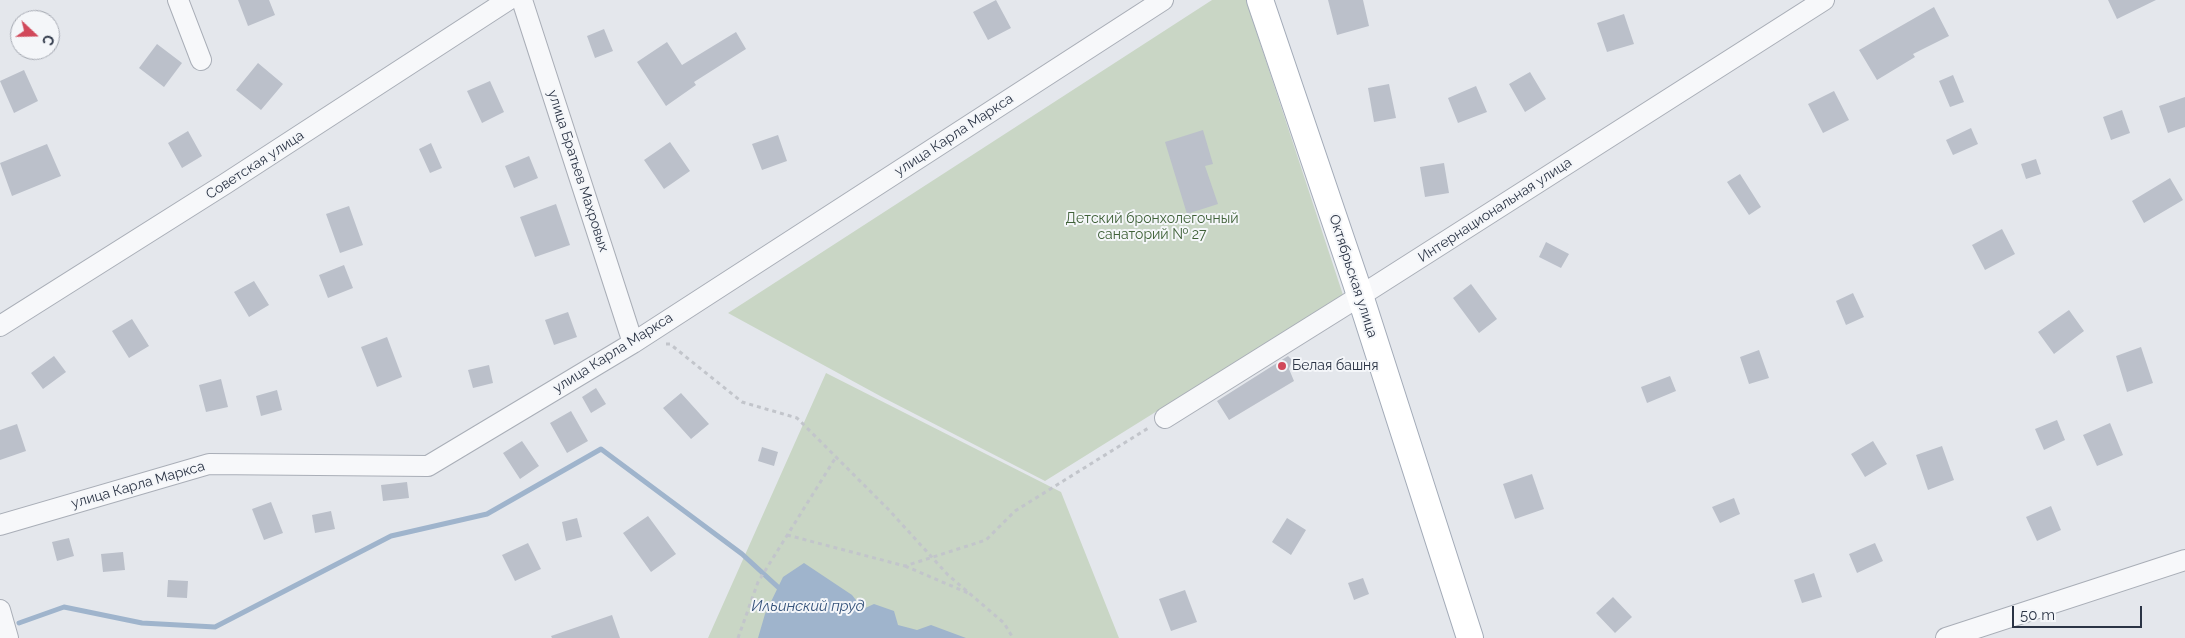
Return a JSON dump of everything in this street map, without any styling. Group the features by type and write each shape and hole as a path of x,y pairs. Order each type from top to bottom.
{"main road":[{"name":"Октябрьская улица","path":"1260,0 1360,296 1470,638"}],"street":[{"path":"178,0 201,60"},
{"name":"Советская улица","path":"0,326 225,184 508,0"},
{"name":"улица Братьев Махровых","path":"522,0 633,343"},
{"name":"улица Карла Маркса","path":"0,525 209,464 428,466 633,343 1163,0"},
{"name":"Интернациональная улица","path":"1165,418 1824,0"},
{"path":"1946,638 2185,560"},
{"path":"0,610 8,638"}],"path":[{"path":"633,343 670,344 742,402 797,418 948,574 1004,623 1013,638"},
{"path":"905,566 986,540 1015,511 1165,418"},
{"path":"738,638 758,582 836,458"},
{"path":"787,535 905,566 974,595"}],"green space":[{"name":"Детский бронхолегочный санаторий № 27","path":"1212,0 1246,0 1343,295 1045,481 882,397 728,313"},
{"path":"826,373 1061,492 1119,638 708,638"}],"water":[{"name":"Ильинский пруд","path":"804,563 852,595 863,609 874,604 894,611 898,625 917,630 931,625 966,638 758,638 765,614 783,577"}],"building":[{"path":"238,0 269,0 275,15 248,26"},
{"path":"996,0 1011,28 988,40 973,12"},
{"path":"1328,0 1363,0 1369,26 1337,35"},
{"path":"2108,0 2156,0 2117,19"},
{"path":"1934,7 1949,36 1913,54 1915,57 1877,80 1859,50"},
{"path":"1624,14 1634,44 1607,52 1597,23"},
{"path":"604,29 613,51 595,58 587,36"},
{"path":"736,32 746,49 694,82 696,85 666,106 637,62 667,42 682,65"},
{"path":"157,44 182,63 164,87 139,68"},
{"path":"258,63 283,84 261,110 236,90"},
{"path":"24,70 38,101 14,113 0,81"},
{"path":"1530,72 1546,99 1525,112 1509,84"},
{"path":"1953,75 1964,102 1950,107 1939,81"},
{"path":"490,81 504,112 482,123 467,91"},
{"path":"1389,84 1396,118 1374,122 1368,88"},
{"path":"1476,86 1487,112 1458,123 1448,98"},
{"path":"1834,91 1849,120 1823,133 1808,104"},
{"path":"2185,97 2185,127 2168,133 2159,106"},
{"path":"2122,110 2130,133 2111,140 2103,117"},
{"path":"1971,128 1978,144 1953,155 1946,140"},
{"path":"1203,130 1213,164 1205,166 1218,204 1187,214 1165,142"},
{"path":"188,131 202,156 182,168 168,143"},
{"path":"778,135 787,161 762,170 752,144"},
{"path":"670,142 690,171 664,189 644,160"},
{"path":"431,143 442,168 430,173 419,149"},
{"path":"47,144 61,176 12,196 0,163"},
{"path":"529,156 538,178 514,188 505,166"},
{"path":"2036,159 2041,174 2026,179 2021,164"},
{"path":"1444,163 1449,193 1425,197 1420,167"},
{"path":"1740,174 1761,207 1749,215 1727,182"},
{"path":"2170,178 2183,200 2144,223 2132,201"},
{"path":"556,204 570,245 535,257 520,217"},
{"path":"349,206 363,245 340,253 326,214"},
{"path":"2002,229 2015,254 1985,270 1972,245"},
{"path":"1546,242 1569,254 1561,268 1539,257"},
{"path":"344,265 353,288 328,298 319,275"},
{"path":"254,281 269,305 249,317 234,292"},
{"path":"1471,284 1497,319 1479,333 1453,298"},
{"path":"1853,293 1864,317 1846,325 1836,301"},
{"path":"2069,310 2084,331 2054,354 2038,332"},
{"path":"568,312 577,337 554,345 545,320"},
{"path":"132,319 149,346 129,358 112,331"},
{"path":"387,337 402,377 377,387 361,347"},
{"path":"2141,347 2153,383 2127,392 2116,356"},
{"path":"1759,350 1769,378 1749,384 1740,357"},
{"path":"54,356 66,372 43,389 31,373"},
{"path":"1288,356 1292,360 1289,369 1294,381 1229,420 1217,401"},
{"path":"489,365 493,383 473,388 468,370"},
{"path":"1670,376 1676,391 1647,403 1641,387"},
{"path":"221,379 228,407 206,412 199,385"},
{"path":"596,388 606,404 591,413 582,397"},
{"path":"277,390 282,410 261,416 256,396"},
{"path":"681,393 709,424 691,439 663,408"},
{"path":"571,411 588,441 567,453 550,423"},
{"path":"2057,420 2065,440 2044,450 2035,429"},
{"path":"2110,423 2123,455 2097,466 2083,435"},
{"path":"17,424 26,451 0,460 0,430"},
{"path":"522,441 539,466 520,479 503,453"},
{"path":"1873,441 1887,464 1865,477 1851,454"},
{"path":"1942,446 1954,480 1928,490 1916,455"},
{"path":"762,447 778,452 774,466 758,461"},
{"path":"1532,474 1544,509 1515,519 1503,484"},
{"path":"407,482 409,498 383,501 381,485"},
{"path":"1734,498 1740,514 1720,523 1712,507"},
{"path":"271,502 283,533 264,540 252,509"},
{"path":"2051,506 2061,530 2037,541 2026,517"},
{"path":"331,511 335,529 315,533 312,515"},
{"path":"648,516 676,554 651,572 623,533"},
{"path":"577,518 582,537 566,541 562,522"},
{"path":"1287,518 1306,530 1291,555 1272,542"},
{"path":"69,538 74,556 57,561 52,542"},
{"path":"528,543 541,569 515,581 502,555"},
{"path":"1875,543 1883,561 1857,573 1849,554"},
{"path":"123,552 125,570 103,572 101,554"},
{"path":"1814,573 1822,597 1802,603 1794,580"},
{"path":"1363,578 1369,594 1354,600 1348,583"},
{"path":"168,580 188,581 187,598 167,597"},
{"path":"1185,590 1197,622 1171,631 1159,599"},
{"path":"1613,597 1632,617 1615,633 1596,613"},
{"path":"612,615 620,638 552,638 551,636"}],"waterway":[{"path":"19,623 64,607 142,623 215,627 391,536 487,514 601,449 742,554 779,588"}],"place":[{"name":"Белая башня","path":"1282,366"}]}
